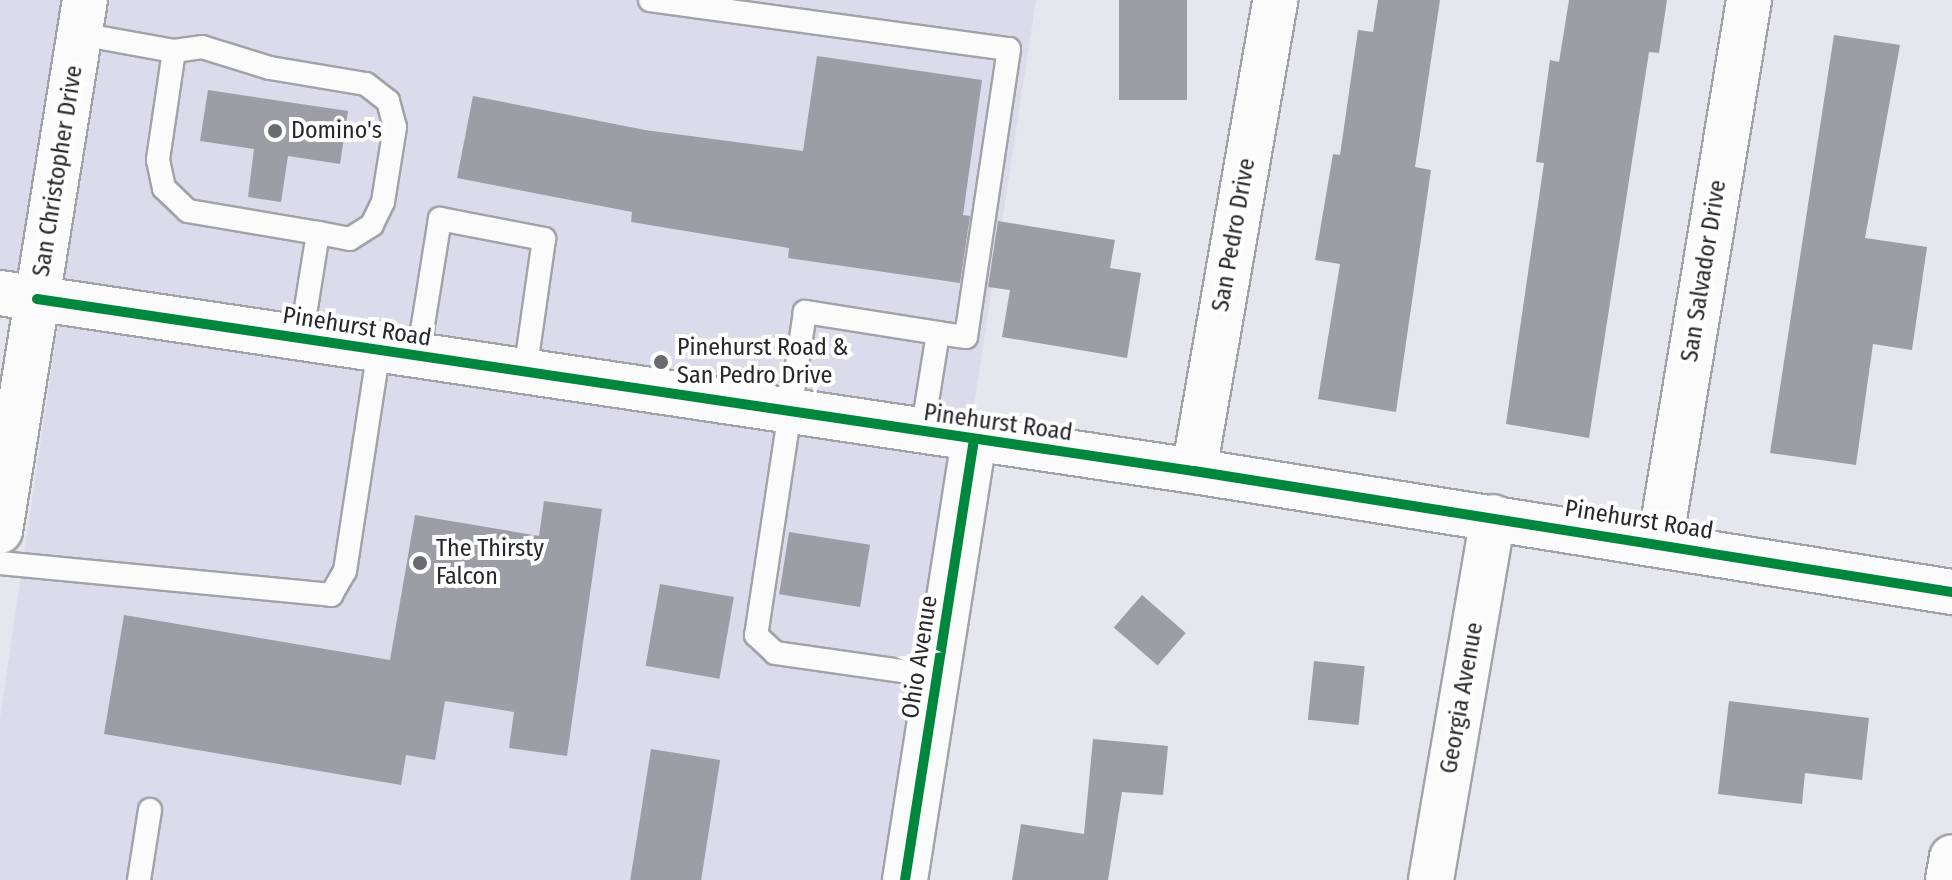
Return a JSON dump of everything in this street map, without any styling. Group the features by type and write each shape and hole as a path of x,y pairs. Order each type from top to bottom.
{"street":[{"name":"San Pedro Drive","path":"1194,471 1275,0"},
{"name":"San Salvador Drive","path":"1660,543 1749,0"},
{"name":"San Christopher Drive","path":"0,531 19,296 83,17"},
{"name":"Pinehurst Road","path":"19,296 922,433 1194,471 1952,592"},
{"name":"Ohio Avenue","path":"905,880 974,440"},
{"name":"Georgia Avenue","path":"1431,880 1493,517"},
{"path":"1948,880 1952,857"}],"lane":[{"path":"650,0 1009,49 966,337 805,312 786,412 756,635 775,653 937,676"},
{"path":"83,17 174,51 202,47 270,68 366,84 388,101 395,127 383,202 372,225 350,239 188,211 164,188 158,160 174,51"},
{"path":"0,563 331,595 345,571 398,353 440,219 544,239 525,372"},
{"path":"301,339 318,233"},
{"path":"922,433 938,333"},
{"path":"139,880 150,810"}],"shaded area":[{"path":"0,0 61,0 17,274 0,271"},
{"path":"110,0 1036,0 972,418 64,282"},
{"path":"58,324 947,458 880,880 0,880 0,718"}],"building":[{"path":"1119,0 1187,0 1187,100 1119,100"},
{"path":"1378,0 1440,0 1415,167 1431,170 1396,412 1318,399 1340,264 1315,260 1333,154 1340,155 1358,30 1373,32"},
{"path":"1569,0 1667,0 1659,53 1649,52 1589,438 1506,424 1544,163 1536,162 1550,60 1559,62"},
{"path":"1834,35 1900,45 1865,238 1927,247 1912,350 1873,344 1856,465 1770,453"},
{"path":"817,56 982,80 963,215 970,216 960,283 788,258 789,248 631,222 632,212 457,178 473,96 645,130 803,151"},
{"path":"208,90 348,111 340,164 288,156 281,202 248,197 254,149 200,141"},
{"path":"998,221 1115,240 1110,268 1141,273 1127,358 1002,337 1010,290 988,287"},
{"path":"544,501 602,509 567,756 509,748 514,712 445,701 435,760 406,755 401,785 104,734 124,615 390,660 415,515 539,536"},
{"path":"789,532 870,545 860,607 779,594"},
{"path":"660,584 734,597 719,679 646,666"},
{"path":"1142,595 1186,633 1158,666 1114,627"},
{"path":"1314,661 1365,666 1359,725 1308,720"},
{"path":"1729,701 1869,718 1862,780 1805,773 1802,804 1718,794"},
{"path":"1093,739 1168,746 1163,795 1122,792 1108,880 1012,880 1021,824 1084,834"},
{"path":"651,749 720,760 701,880 630,880"}],"cycle path":[{"path":"37,299 1194,471 1952,592"},
{"path":"905,880 974,440"}],"place":[{"name":"Domino's","path":"275,131"},
{"name":"Pinehurst Road & San Pedro Drive","path":"661,362"},
{"name":"The Thirsty Falcon","path":"420,563"}]}
